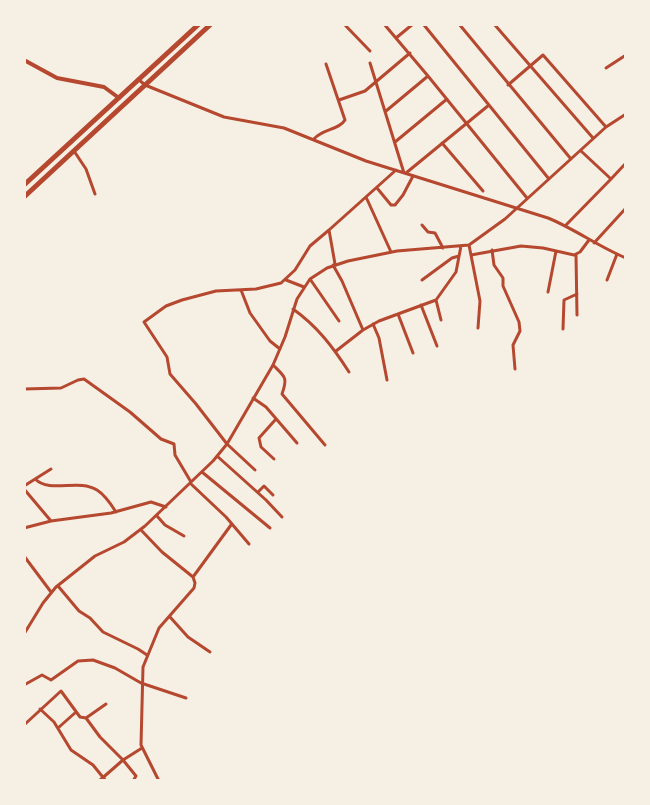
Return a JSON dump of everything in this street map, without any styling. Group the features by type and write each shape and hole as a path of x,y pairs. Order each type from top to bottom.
{"highway":[{"path":"24,185 198,24"},
{"path":"24,197 211,24"}],"street":[{"path":"344,24 370,51"},
{"path":"384,24 527,198"},
{"path":"396,38 413,24"},
{"path":"459,24 571,159"},
{"path":"495,24 593,138"},
{"path":"424,25 549,179"},
{"path":"339,100 361,93 410,53"},
{"path":"508,84 543,55 606,127"},
{"path":"606,68 626,55"},
{"path":"24,60 57,78 104,87 119,98"},
{"path":"370,63 405,173"},
{"path":"314,139 344,123 345,117 326,64"},
{"path":"385,111 429,76"},
{"path":"138,79 145,85 224,117 284,128 352,156 566,225 594,243 626,257"},
{"path":"395,142 447,99"},
{"path":"405,173 489,105"},
{"path":"24,634 51,592 95,556 124,542 141,530 202,472 227,444 273,364 293,309 310,279 334,265 392,252 469,245 491,230 606,127 626,114"},
{"path":"442,143 483,191"},
{"path":"74,151 86,169 95,194"},
{"path":"581,151 611,179"},
{"path":"566,225 626,163"},
{"path":"255,470 227,444 170,374 167,357 144,322 166,306 182,300 216,291 266,288 281,284 294,270 305,251 396,170"},
{"path":"377,188 392,205 395,205 413,176"},
{"path":"366,197 392,252"},
{"path":"594,243 626,208"},
{"path":"422,225 428,232 435,233 443,248"},
{"path":"329,230 334,265 363,330"},
{"path":"577,315 576,255 589,240"},
{"path":"469,245 480,301 477,328"},
{"path":"336,351 373,324 436,300 456,272 461,246"},
{"path":"471,255 521,246 576,255"},
{"path":"492,250 494,265 503,278 503,286 519,322 520,331 513,345 515,369"},
{"path":"548,292 556,251"},
{"path":"607,280 617,254"},
{"path":"422,280 452,258 459,256"},
{"path":"310,279 339,321"},
{"path":"285,280 304,287"},
{"path":"241,290 250,313 270,341 280,349"},
{"path":"563,329 564,300 576,294"},
{"path":"436,300 441,320"},
{"path":"421,305 437,346"},
{"path":"293,309 316,327 336,351 349,372"},
{"path":"398,314 414,353"},
{"path":"373,324 387,380"},
{"path":"273,364 286,382 282,394 284,398 325,445"},
{"path":"24,389 61,388 84,379 130,412 161,439 174,444 175,455 190,483 226,517 249,544"},
{"path":"254,398 276,418 297,443"},
{"path":"274,459 261,447 259,438 276,418"},
{"path":"217,456 258,492 282,517"},
{"path":"51,469 24,488 51,520"},
{"path":"202,472 270,528"},
{"path":"35,479 51,486 70,485 94,488 116,512"},
{"path":"258,492 264,486 273,495"},
{"path":"24,528 51,520 116,512 151,502 166,507"},
{"path":"157,516 165,525 184,536"},
{"path":"193,577 231,525"},
{"path":"141,530 162,552 193,577 195,583 194,588 159,628 143,667 140,738 142,748 159,781"},
{"path":"24,556 51,592"},
{"path":"58,586 79,611 104,632 147,655"},
{"path":"170,617 188,637 210,652"},
{"path":"24,685 42,675 51,680 78,661 87,659 115,668 141,683 186,698"},
{"path":"24,725 61,691 76,712 82,718 86,718 100,737 136,776 133,781"},
{"path":"86,718 106,704"},
{"path":"40,709 58,728 70,750 93,765 106,781"},
{"path":"58,728 76,712"},
{"path":"99,781 123,760 142,748"}]}
